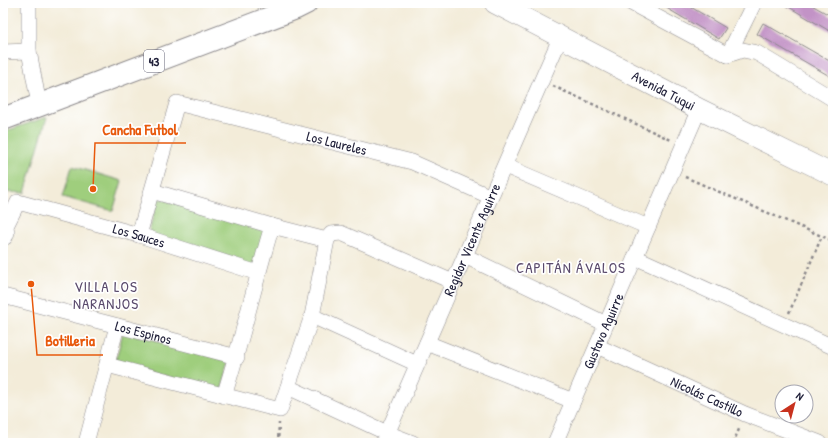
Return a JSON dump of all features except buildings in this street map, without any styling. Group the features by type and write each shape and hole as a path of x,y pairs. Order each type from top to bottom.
{"main road":[{"name":"43","path":"3,119 306,3"}],"street":[{"path":"29,3 29,51 39,105"},
{"name":"Avenida Tuqui","path":"495,3 833,175"},
{"path":"631,3 728,55 743,50 757,53 833,99"},
{"path":"728,55 754,3"},
{"name":"Regidor Vicente Aguirre","path":"385,438 561,36"},
{"path":"3,52 29,51"},
{"name":"Los Laureles","path":"152,191 177,103 412,162 491,197"},
{"name":"Gustavo Aguirre","path":"561,441 573,401 684,146 699,108"},
{"path":"504,166 648,227"},
{"path":"138,235 152,191 272,226 329,237 341,233 453,282"},
{"name":"Los Sauces","path":"3,233 18,202 138,235 258,273"},
{"path":"224,396 237,357 258,273 272,226"},
{"path":"107,364 280,410 312,316 329,237"},
{"path":"465,256 606,324"},
{"path":"636,257 833,347"},
{"name":"Los Espinos","path":"3,296 237,357"},
{"path":"312,316 417,364"},
{"path":"86,443 117,326"},
{"path":"427,343 573,401"},
{"name":"Nicolás Castillo","path":"597,346 745,414 820,443"},
{"path":"288,387 385,438 414,443"}],"path":[{"path":"542,81 684,146"},
{"path":"672,172 833,241"},
{"path":"783,325 822,236"},
{"path":"278,443 280,410"},
{"path":"733,443 745,414"}],"green space":[{"path":"47,117 25,193 8,192 3,205 3,132"},
{"path":"72,166 122,181 113,211 63,197"},
{"path":"158,198 267,231 257,269 148,236"},
{"path":"123,332 231,359 221,391 115,364"}],"place":[{"name":"Cancha Futbol","path":"93,189"},
{"name":"Botilleria","path":"31,284"}],"district":[{"name":"CAPITÁN ÁVALOS","path":"571,268"},
{"name":"VILLA LOS NARANJOS","path":"106,296"}]}
